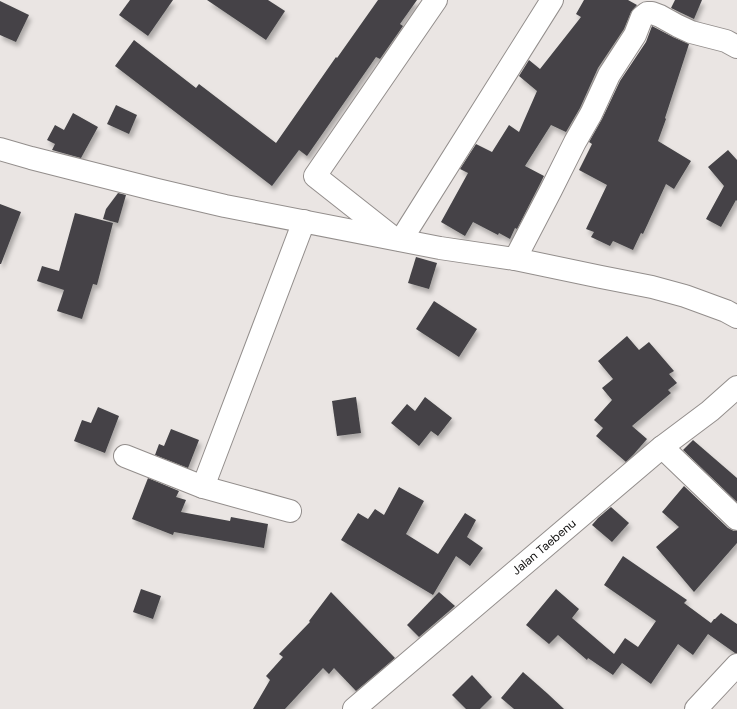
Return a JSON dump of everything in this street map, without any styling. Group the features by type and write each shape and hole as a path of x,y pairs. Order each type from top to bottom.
{"street":[{"path":"397,239 315,176 436,0"},
{"path":"397,239 552,0"},
{"path":"515,259 591,114 609,75 635,35 642,17 647,13 652,13 691,32 726,41 737,47"},
{"path":"0,149 156,190 225,206 440,248 515,259 652,287 685,296 726,311 737,317"},
{"path":"203,487 304,221"},
{"name":"Jalan Taebenu","path":"354,709 662,447 710,411 737,387"},
{"path":"662,447 737,519"},
{"path":"125,456 203,487 290,511"},
{"path":"696,709 737,665"}],"building":[{"path":"130,0 173,0 148,36 119,15"},
{"path":"207,0 268,0 285,11 266,40"},
{"path":"378,0 417,0 400,24 403,26 380,59 376,57 307,156 299,150 272,186 115,66 134,40 196,88 199,84 276,143"},
{"path":"584,0 628,0 637,5 631,12 624,29 598,68 580,108 566,132 551,125 525,166 544,176 517,229 515,228 510,239 499,233 498,235 473,222 465,236 441,222 468,173 460,169 476,144 492,152 509,125 519,132 537,91 519,76 529,60 540,69 581,17 576,14"},
{"path":"675,0 702,0 694,19 671,8"},
{"path":"0,1 29,15 16,42 0,35"},
{"path":"652,26 689,44 658,141 691,161 674,189 666,184 643,234 641,233 633,250 613,241 610,246 591,237 594,232 586,229 607,185 579,170 592,144 589,142 620,81 646,42"},
{"path":"116,105 137,115 129,134 107,124"},
{"path":"73,113 98,127 81,158 52,150 55,144 47,140 55,125 64,130"},
{"path":"728,150 737,160 737,201 736,200 721,227 706,219 724,186 708,167"},
{"path":"118,193 126,195 118,223 103,219 106,209"},
{"path":"0,204 21,212 1,264 0,264"},
{"path":"75,213 113,223 97,285 93,284 82,319 57,311 64,290 37,281 42,266 59,271"},
{"path":"416,257 437,263 429,289 408,283"},
{"path":"434,301 477,329 459,357 416,329"},
{"path":"627,336 639,350 649,342 674,371 669,374 677,383 668,390 671,393 632,426 647,439 626,462 596,436 603,428 594,420 612,400 602,388 613,379 598,361"},
{"path":"356,397 361,433 337,436 332,401"},
{"path":"425,397 452,418 438,436 431,431 419,446 391,423 407,404 415,411"},
{"path":"98,407 119,416 105,453 74,441 82,420 91,423"},
{"path":"171,429 199,440 188,468 155,455 159,444 164,446"},
{"path":"693,440 737,478 737,502 683,450"},
{"path":"148,478 179,491 176,497 186,500 181,512 230,521 231,517 268,524 264,548 174,532 173,535 132,519"},
{"path":"684,486 728,528 737,531 737,543 694,592 656,547 679,527 662,512"},
{"path":"399,487 424,501 406,534 438,554 465,513 476,520 467,537 483,548 470,566 456,556 433,595 341,540 358,513 368,519 375,509 384,515"},
{"path":"611,507 629,523 612,542 592,525"},
{"path":"623,556 687,600 684,603 711,623 721,613 737,624 737,653 708,634 693,655 678,644 651,684 622,663 613,675 588,658 587,660 558,635 549,644 526,625 556,589 579,609 572,618 614,654 625,638 638,647 656,621 604,585"},
{"path":"141,589 161,596 153,619 133,612"},
{"path":"331,592 395,658 356,691 334,668 329,674 323,668 285,709 253,709 270,680 266,676 283,657 279,654 310,622 309,621"},
{"path":"439,592 455,606 419,637 407,625"},
{"path":"523,672 564,709 514,709 501,698"},
{"path":"472,675 492,697 480,709 466,709 452,695"}]}
